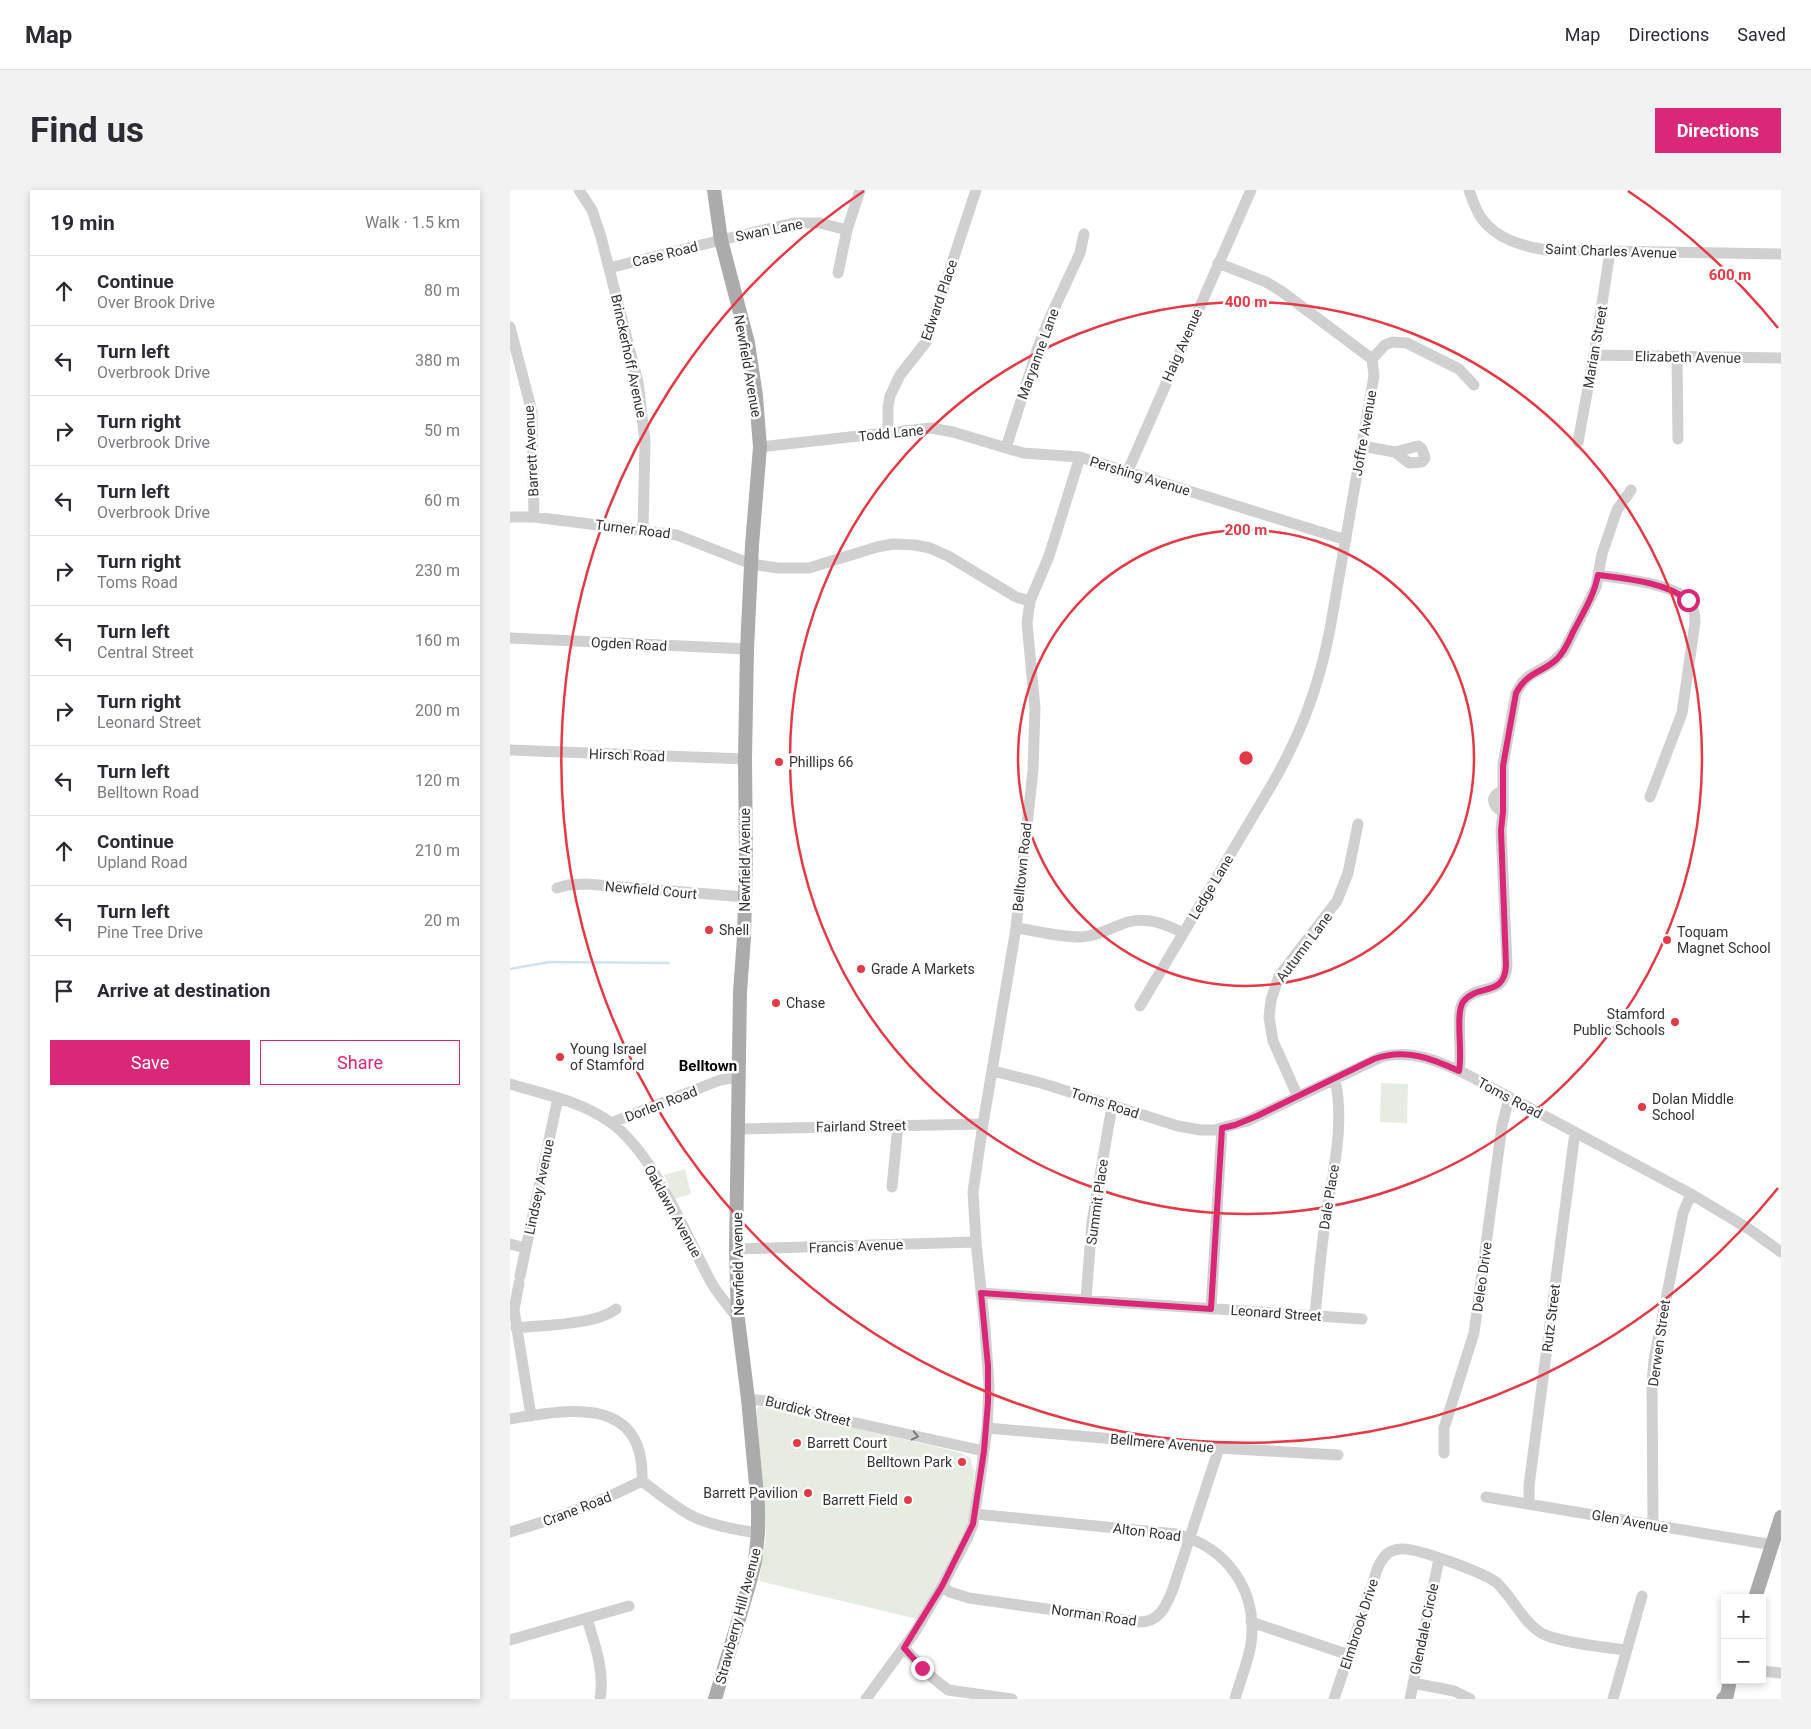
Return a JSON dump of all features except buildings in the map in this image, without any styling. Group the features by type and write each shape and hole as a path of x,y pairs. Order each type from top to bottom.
{"main road":[{"name":"Newfield Avenue","path":"714,190 721,240 748,343 756,396 760,447 747,649 745,897 740,992 736,1249 738,1319 748,1399 758,1512 758,1533"},
{"path":"1756,1594 1781,1518"},
{"name":"Strawberry Hill Avenue","path":"715,1699 755,1562 758,1533"},
{"path":"1726,1698 1729,1684"}],"street":[{"name":"Brinckerhoff Avenue","path":"579,190 592,210 632,355 642,402 645,442 643,530"},
{"path":"838,273 847,230 860,190"},
{"name":"Edward Place","path":"888,432 890,396 900,375 926,342 976,190"},
{"name":"Haig Avenue","path":"1127,473 1251,190"},
{"name":"Saint Charles Avenue","path":"1468,190 1482,219 1496,232 1527,247 1546,250 1610,252 1781,254"},
{"name":"Swan Lane","path":"721,240 806,222 820,222 847,230"},
{"name":"Maryanne Lane","path":"1006,448 1038,347 1080,253 1084,234"},
{"name":"Case Road","path":"609,268 721,240"},
{"name":"Marian Street","path":"1578,442 1610,252"},
{"path":"1218,263 1266,282 1281,291 1372,359 1385,345 1392,342 1407,343 1459,369 1474,385"},
{"name":"Barrett Avenue","path":"510,327 532,412 534,517"},
{"name":"Elizabeth Avenue","path":"1594,355 1781,358"},
{"path":"1677,357 1678,439"},
{"name":"Joffre Avenue","path":"1315,686 1324,660 1346,540 1374,376 1372,359"},
{"name":"Todd Lane","path":"760,447 931,428 953,432 1023,453 1080,458"},
{"path":"1362,446 1395,452"},
{"name":"Pershing Avenue","path":"1030,601 1049,556 1080,458 1346,540"},
{"path":"1459,1071 1461,1058 1460,1007 1467,997 1499,984 1506,976 1501,830 1503,766 1516,693 1529,676 1552,663 1564,651 1591,599 1602,554 1617,510 1631,490"},
{"name":"Turner Road","path":"510,517 534,517 677,535 751,564"},
{"path":"751,564 778,568 809,568 877,547 902,543 939,551 1016,597 1030,601"},
{"path":"1598,575 1674,590 1688,600 1693,607 1694,632 1682,714 1650,797"},
{"name":"Belltown Road","path":"866,1699 904,1648 942,1586 968,1537 975,1514 987,1428 988,1366 973,1192 1016,928 1036,738 1027,623 1030,601"},
{"name":"Ogden Road","path":"510,638 747,649"},
{"name":"Ledge Lane","path":"1016,928 1080,937 1101,934 1128,922 1148,921 1165,924 1184,933 1294,746 1315,686"},
{"name":"Hirsch Road","path":"510,750 745,759"},
{"name":"Autumn Lane","path":"1298,1097 1273,1042 1269,1017 1271,1000 1279,976 1337,901 1348,873 1358,824"},
{"name":"Newfield Court","path":"557,888 586,884 745,897"},
{"path":"1140,1006 1184,933"},
{"name":"Toms Road","path":"993,1071 1041,1083 1190,1129 1222,1128 1247,1121 1374,1059 1398,1053 1425,1058 1459,1071 1691,1194 1729,1216 1781,1252"},
{"name":"Dorlen Road","path":"611,1123 720,1080 739,1077"},
{"name":"Dale Place","path":"1315,1316 1319,1265 1340,1126 1336,1079"},
{"name":"Oaklawn Avenue","path":"510,1084 588,1109 611,1123 634,1146 651,1168 712,1284 738,1319"},
{"name":"Lindsey Avenue","path":"531,1416 514,1310 558,1098"},
{"name":"Deleo Drive","path":"1444,1453 1444,1428 1474,1333 1502,1126 1509,1098"},
{"name":"Summit Place","path":"1086,1299 1092,1222 1112,1106"},
{"name":"Fairland Street","path":"738,1129 983,1124"},
{"path":"892,1187 898,1125"},
{"path":"1211,1309 1222,1128"},
{"name":"Rutz Street","path":"1529,1503 1529,1486 1575,1132"},
{"name":"Derwen Street","path":"1653,1525 1652,1383 1654,1360 1683,1213 1691,1194"},
{"name":"Francis Avenue","path":"736,1249 976,1242"},
{"path":"510,1244 526,1248"},
{"name":"Leonard Street","path":"981,1293 1362,1319"},
{"path":"516,1328 591,1320 609,1315 616,1309"},
{"name":"Burdick Street","path":"748,1399 767,1401 847,1421 984,1451"},
{"path":"510,1419 582,1412 604,1414 629,1430 638,1444 642,1459 642,1481 694,1517 734,1529 758,1533"},
{"name":"Bellmere Avenue","path":"987,1428 1219,1448 1338,1455"},
{"name":"Norman Road","path":"942,1586 950,1592 969,1598 1147,1622 1155,1619 1164,1610 1173,1588 1219,1448"},
{"name":"Crane Road","path":"510,1532 581,1508 642,1481"},
{"name":"Glen Avenue","path":"1486,1497 1773,1545"},
{"name":"Alton Road","path":"975,1514 1168,1533 1189,1538 1207,1548 1233,1568 1241,1581 1251,1622 1249,1652 1234,1699"},
{"name":"Elmbrook Drive","path":"1334,1699 1381,1559 1388,1552 1407,1549 1439,1559"},
{"path":"1439,1559 1489,1577 1505,1592 1530,1624 1546,1635 1558,1639 1626,1650"},
{"name":"Glendale Circle","path":"1410,1699 1439,1559"},
{"path":"1613,1699 1642,1596"},
{"path":"510,1640 629,1606"},
{"path":"587,1619 597,1650 601,1674 600,1699"},
{"path":"1251,1622 1348,1655"},
{"path":"904,1648 945,1694 1012,1699"},
{"path":"1766,1671 1781,1673"},
{"path":"1413,1683 1454,1691 1470,1699"}],"shaded area":[{"path":"1381,1083 1408,1084 1407,1123 1380,1122"},
{"path":"685,1169 691,1194 675,1199 664,1175"},
{"path":"761,1406 962,1453 971,1458 972,1468 975,1469 965,1532 917,1619 759,1581 766,1535 757,1413 757,1408"}],"waterway":[{"path":"510,969 549,962 669,963"}],"place":[{"name":"Phillips 66","path":"779,762"},
{"name":"Shell","path":"709,930"},
{"name":"Toquam Magnet School","path":"1667,940"},
{"name":"Grade A Markets","path":"861,969"},
{"name":"Chase","path":"776,1003"},
{"name":"Stamford Public Schools","path":"1675,1022"},
{"name":"Young Israel of Stamford","path":"560,1057"},
{"name":"Dolan Middle School","path":"1642,1107"},
{"name":"Barrett Court","path":"797,1443"},
{"name":"Belltown Park","path":"962,1462"},
{"name":"Barrett Pavilion","path":"808,1493"},
{"name":"Barrett Field","path":"908,1500"}],"district":[{"name":"Belltown","path":"708,1066"}],"route":[{"path":"922,1668 904,1648 929,1609 959,1554 968,1537 975,1514 987,1428 989,1385 981,1293 993,1292 1211,1309 1222,1128 1247,1121 1374,1059 1387,1055 1398,1053 1411,1054 1440,1062 1459,1071 1461,1058 1460,1007 1467,997 1488,990 1503,981 1506,976 1501,830 1503,766 1516,693 1529,676 1552,663 1564,651 1591,599 1598,575 1674,590 1688,600"}]}
